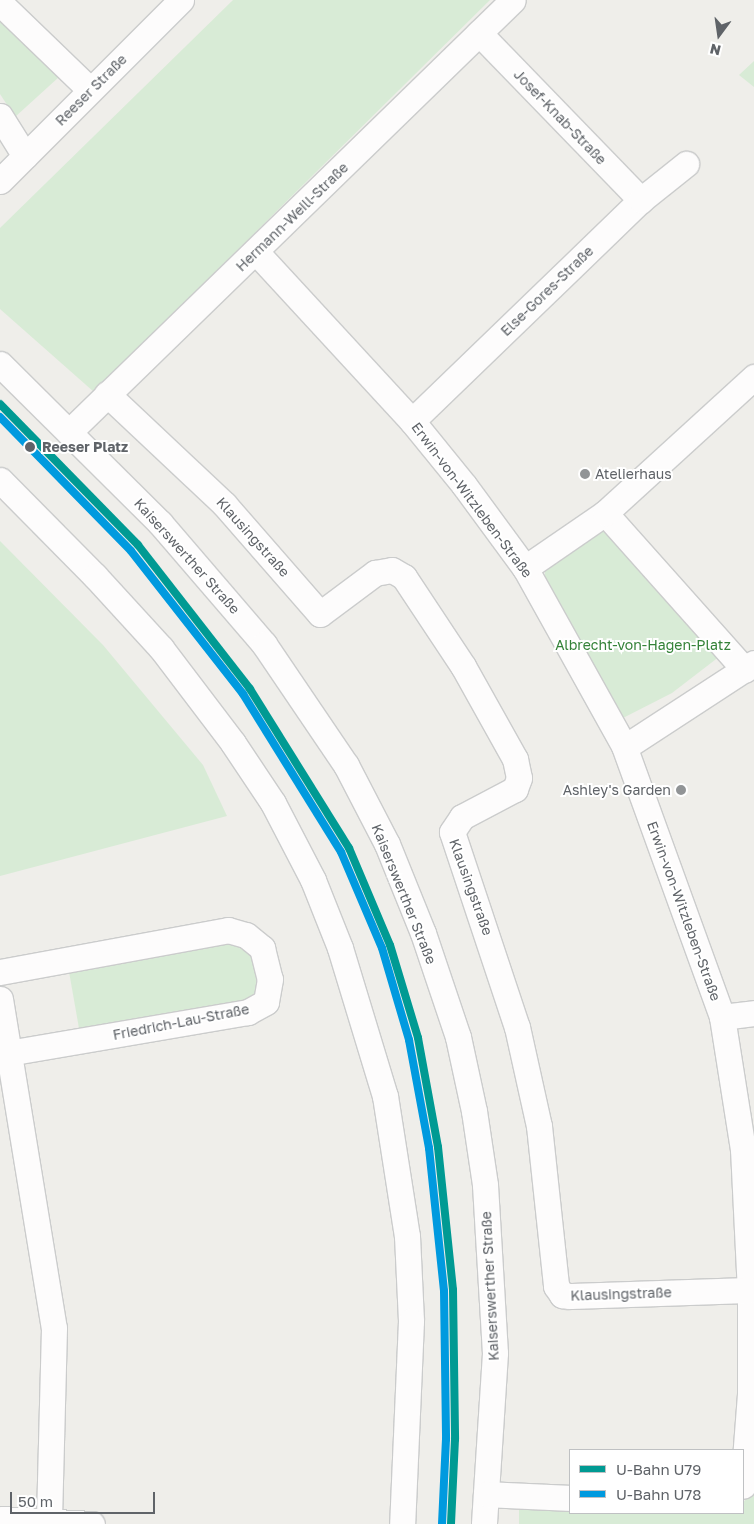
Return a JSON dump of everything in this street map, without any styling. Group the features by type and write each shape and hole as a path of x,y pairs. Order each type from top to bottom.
{"street":[{"name":"Reeser Straße","path":"0,181 181,0"},
{"name":"Hermann-Weill-Straße","path":"69,432 513,0"},
{"path":"0,3 90,90"},
{"name":"Josef-Knab-Straße","path":"479,33 641,200"},
{"path":"0,116 25,156"},
{"name":"Else-Gores-Straße","path":"412,420 641,200 686,164"},
{"name":"Erwin-von-Witzleben-Straße","path":"256,252 412,420 525,568 625,747 722,1017 743,1149 752,1300 750,1394 744,1473"},
{"name":"Kaiserswerther Straße","path":"0,364 160,523 264,644 297,688 346,766 388,844 423,933 458,1037 474,1111 485,1185 495,1353 484,1524"},
{"path":"525,568 605,513 754,377"},
{"name":"Klausingstraße","path":"107,394 224,504 320,614 375,573 392,570 404,577 463,666 515,759 518,778 515,789 462,817 452,832 517,1027 539,1126 554,1278 559,1291 569,1296 752,1300"},
{"path":"0,480 95,576 160,648 233,743 277,812 313,880 340,948 384,1096 407,1236 411,1320 402,1524"},
{"path":"605,513 751,668 625,747"},
{"name":"Friedrich-Lau-Straße","path":"0,972 228,930 246,934 262,948 270,979 266,1002 248,1012 9,1053"},
{"path":"0,999 54,1328 49,1522"},
{"path":"722,1017 754,1013"},
{"path":"486,1494 569,1498"},
{"path":"0,1519 92,1524"}],"green space":[{"path":"233,0 490,0 94,392 0,309 0,228"},
{"path":"0,20 59,77 15,117 0,94"},
{"path":"754,61 754,87 739,75"},
{"name":"Albrecht-von-Hagen-Platz","path":"605,520 724,653 672,693 621,719 545,585 545,565"},
{"path":"0,541 103,645 203,765 227,816 0,876"},
{"path":"227,934 251,945 264,982 252,1001 80,1034 68,966"},
{"path":"754,1397 754,1524 519,1524 519,1509 526,1501 569,1504 569,1514 744,1514 744,1502 748,1496"}],"metro line":[{"name":"U79","path":"0,404 138,545 250,689 349,848 390,945 418,1038 438,1147 453,1290 455,1439 451,1524"},
{"name":"U78","path":"0,417 131,551 243,694 341,852 382,948 409,1040 429,1148 444,1291 446,1439 442,1524"}],"place":[{"name":"Reeser Platz","path":"30,447"},
{"name":"Atelierhaus","path":"585,474"},
{"name":"Ashley's Garden","path":"681,790"}]}
